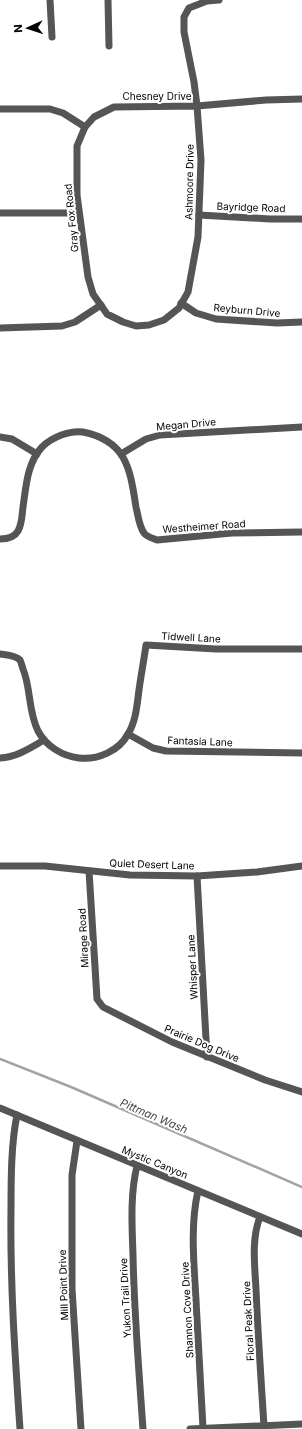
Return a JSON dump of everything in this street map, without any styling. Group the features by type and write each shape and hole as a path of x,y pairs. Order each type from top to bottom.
{"street":[{"path":"50,0 52,37"},
{"path":"108,0 109,46"},
{"name":"Ashmoore Drive","path":"182,303 188,292 198,237 201,160 197,106 184,32 184,17 189,8 207,1 219,0"},
{"name":"Chesney Drive","path":"85,127 94,117 114,107 197,106 266,100 302,99"},
{"path":"0,109 50,109 62,113 85,127"},
{"name":"Gray Fox Road","path":"85,127 77,146 78,213 88,277 93,294 101,305"},
{"path":"0,213 78,213"},
{"name":"Bayridge Road","path":"200,215 270,220 302,219"},
{"path":"0,328 62,326 75,322 101,305 107,314 123,322 136,326 149,325 164,320 179,308 182,303"},
{"name":"Reyburn Drive","path":"182,303 196,313 216,319 277,323 302,322"},
{"name":"Megan Drive","path":"121,454 146,439 160,435 302,427"},
{"path":"0,539 8,539 17,532 21,520 28,475 37,454 43,446 57,436 77,431 96,435 113,445 121,454"},
{"path":"0,437 12,439 37,454"},
{"name":"Westheimer Road","path":"121,454 125,459 130,473 141,526 144,533 150,538 157,540 232,533 302,532"},
{"name":"Tidwell Lane","path":"128,734 135,717 146,645 216,649 302,649"},
{"path":"0,654 11,655 20,660 26,675 33,716 38,731 48,745 70,757 98,757 110,752 120,744 128,734"},
{"name":"Fantasia Lane","path":"128,734 153,748 166,751 302,753"},
{"path":"0,758 10,757 21,753 44,740"},
{"name":"Quiet Desert Lane","path":"0,866 45,866 130,875 197,876 258,872 302,866"},
{"name":"Mirage Road","path":"89,871 97,999 100,1003"},
{"name":"Whisper Lane","path":"197,876 206,1057"},
{"name":"Prairie Dog Drive","path":"100,1003 103,1007 116,1014 206,1057 265,1080 302,1092"},
{"name":"Mystic Canyon","path":"0,1108 302,1234"},
{"path":"17,1115 14,1126 11,1188 11,1254 20,1429"},
{"name":"Mill Point Drive","path":"77,1141 72,1175 72,1289 81,1429"},
{"name":"Yukon Trail Drive","path":"137,1166 134,1188 133,1224 134,1299 143,1429"},
{"name":"Shannon Cove Drive","path":"198,1191 195,1203 194,1219 195,1278 203,1428"},
{"name":"Floral Peak Drive","path":"260,1217 256,1226 255,1256 264,1426"},
{"path":"190,1429 302,1424"}],"waterway":[{"name":"Pittman Wash","path":"0,1059 71,1087 302,1187"}]}
